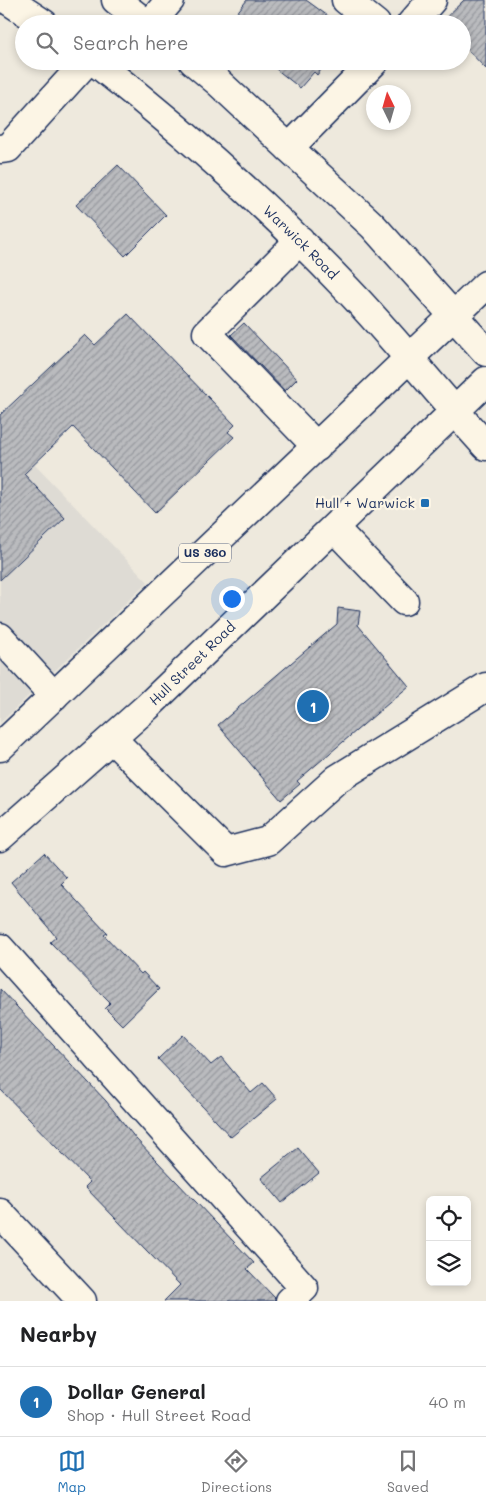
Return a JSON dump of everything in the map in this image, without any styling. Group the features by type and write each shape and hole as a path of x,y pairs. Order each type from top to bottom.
{"main road":[{"path":"8,0 30,15"},
{"path":"116,0 136,15"},
{"path":"156,15 170,0"},
{"path":"346,0 365,15"},
{"path":"419,15 432,0"},
{"path":"0,149 8,148 79,70"},
{"name":"Warwick Road","path":"105,70 214,158 300,240 379,323 486,446"},
{"path":"202,70 373,226 486,352"},
{"path":"289,148 366,70"},
{"path":"300,240 207,333 317,447"},
{"name":"US 360","path":"0,747 486,285"},
{"name":"Hull Street Road","path":"0,837 112,739 486,381"},
{"path":"334,528 404,601"},
{"path":"0,638 54,696"},
{"path":"112,739 226,852 268,841 338,780 486,687"},
{"path":"0,948 304,1288 290,1301"},
{"path":"0,1213 82,1301"}],"shaded area":[{"path":"0,429 148,582 0,723"}],"building":[{"path":"247,0 306,0 327,15 235,15"},
{"path":"464,0 486,0 486,69 471,53 471,15 448,15"},
{"path":"277,70 321,70 317,75 314,72 300,88"},
{"path":"118,165 166,215 125,256 76,205"},
{"path":"128,314 235,425 228,432 234,437 155,513 73,427 24,474 65,518 0,580 0,415 85,335 95,345"},
{"path":"244,323 297,379 285,391 231,335"},
{"path":"338,608 360,611 358,625 409,686 297,781 300,784 281,800 218,725 337,624"},
{"path":"44,853 67,878 61,884 107,933 104,935 141,974 143,972 159,989 122,1025 105,1008 110,1003 50,942 56,937 11,882"},
{"path":"0,989 106,1101 136,1139 254,1263 247,1269 275,1298 275,1301 164,1301 180,1285 85,1187 90,1182 0,1089"},
{"path":"183,1035 211,1065 221,1057 251,1093 263,1083 277,1099 231,1137 158,1059"},
{"path":"298,1148 319,1173 282,1203 261,1178"}],"place":[{"name":"Hull + Warwick","path":"425,503"},
{"name":"Dollar General","path":"313,706"}]}
